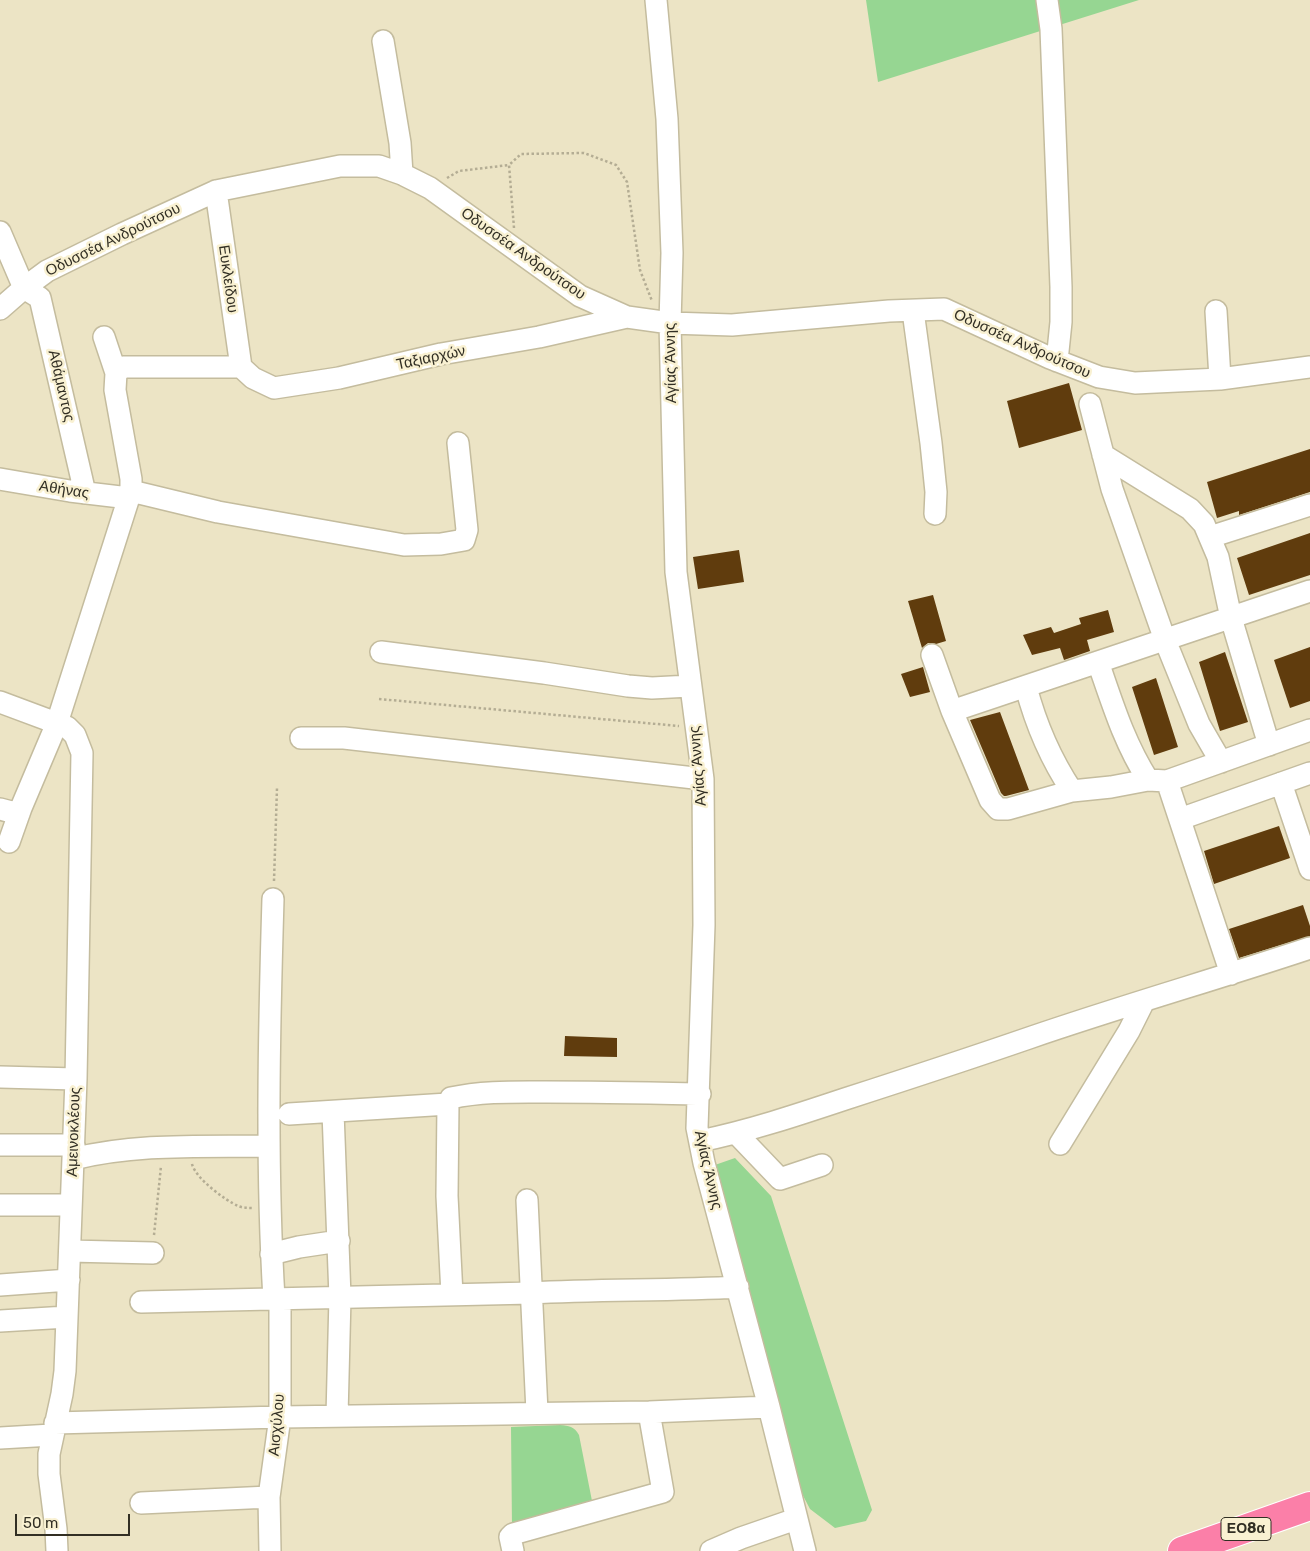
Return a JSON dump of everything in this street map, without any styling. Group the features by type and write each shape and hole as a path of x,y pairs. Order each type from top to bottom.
{"highway":[{"name":"ΕΟ8α","path":"1182,1551 1310,1506"}],"street":[{"name":"Αγίας Άννης","path":"656,0 667,119 672,253 665,323 676,572 703,779 704,925 700,1094 697,1128 805,1551"},
{"path":"1047,0 1050,29 1061,287 1061,322 1057,360"},
{"path":"383,41 400,143 402,174"},
{"name":"Οδυσσέα Ανδρούτσου","path":"0,309 47,271 216,191 340,166 378,166 402,174 430,188 580,296 627,317 665,323 732,325 888,312 944,310 1099,378 1135,383 1220,379 1310,367"},
{"name":"Ευκλείδου","path":"216,191 241,367"},
{"path":"0,232 24,288"},
{"name":"Αθάμαντος","path":"24,288 40,298 85,493"},
{"path":"913,311 931,443 936,492 935,514"},
{"path":"1216,311 1220,379"},
{"name":"Ταξιαρχών","path":"241,367 253,378 274,388 339,378 442,354 539,337 627,317"},
{"path":"9,842 9,812 57,723 130,495 131,479 115,390 116,373 104,337"},
{"path":"116,373 123,367 241,367"},
{"path":"1090,404 1112,489 1165,640 1199,724 1221,762"},
{"name":"Αθήνας","path":"0,479 85,493 130,495 404,545 441,544 464,540 467,530 458,443"},
{"path":"1103,455 1190,509 1204,524 1218,557 1231,618 1269,745"},
{"path":"1210,537 1310,505"},
{"path":"952,711 1310,591"},
{"path":"381,652 628,686 652,688 690,686"},
{"path":"932,655 952,711 990,800 998,809 1008,809 1072,792 1158,781 1221,762 1310,730"},
{"path":"1098,662 1124,737 1133,757 1158,781 1180,818 1231,974"},
{"path":"1026,687 1043,741 1057,769 1072,792"},
{"name":"Αμεινοκλέους","path":"0,702 67,727 75,735 82,753 74,1152 65,1371 49,1454 49,1474 57,1551"},
{"path":"300,738 344,738 703,779"},
{"path":"1180,818 1310,773"},
{"path":"1281,784 1310,869"},
{"name":"Αισχύλου","path":"270,1551 269,1497 280,1417 277,1299 271,1254 268,1146 273,899"},
{"path":"700,1141 736,1133 791,1116 1079,1021 1310,948"},
{"path":"1060,1144 1129,1031 1144,1001"},
{"path":"0,1077 76,1079"},
{"path":"452,1295 447,1196 448,1104 451,1098 465,1095 514,1092 700,1094"},
{"path":"289,1114 448,1104"},
{"path":"333,1112 340,1297 337,1416"},
{"path":"736,1133 780,1179 822,1165"},
{"path":"0,1146 96,1153 127,1149 268,1146"},
{"path":"527,1200 537,1412"},
{"path":"0,1205 71,1205"},
{"path":"271,1254 299,1247 339,1241"},
{"path":"70,1251 153,1253"},
{"path":"0,1285 69,1280"},
{"path":"141,1302 531,1293 581,1290 689,1290 738,1287"},
{"path":"0,1321 67,1317"},
{"path":"0,1438 54,1429 280,1417 537,1412 649,1412 769,1408"},
{"path":"513,1551 510,1537 512,1534 663,1492 649,1412"},
{"path":"141,1503 269,1497"},
{"path":"711,1551 741,1538 796,1519"}],"path":[{"path":"430,188 458,172 508,166 521,154 584,153 616,165 627,182 640,270 665,323"},
{"path":"508,166 517,251"},
{"path":"379,699 696,727"},
{"path":"273,899 277,788"},
{"path":"153,1253 158,1179 162,1160 180,1147 190,1158 196,1174 230,1202 240,1208 255,1208 270,1204"}],"green space":[{"path":"866,0 1139,0 878,82"},
{"path":"735,1158 771,1196 872,1510 866,1521 835,1528 810,1509 798,1486 712,1166"},
{"path":"560,1425 571,1427 579,1435 593,1506 512,1528 511,1427"}],"building":[{"path":"1069,383 1082,430 1019,448 1007,401"},
{"path":"1310,449 1310,492 1239,515 1239,511 1217,518 1207,482"},
{"path":"1310,533 1310,575 1249,595 1237,558"},
{"path":"739,550 744,582 698,589 693,557"},
{"path":"933,595 946,641 936,644 928,643 922,648 908,601"},
{"path":"1108,610 1114,632 1087,640 1090,651 1064,660 1060,648 1032,655 1023,635 1051,627 1054,633 1081,624 1079,618"},
{"path":"1310,647 1310,701 1290,708 1274,660"},
{"path":"1225,652 1248,722 1220,731 1199,662"},
{"path":"923,667 930,692 910,697 901,674"},
{"path":"1156,678 1178,747 1154,755 1132,687"},
{"path":"1000,712 1029,790 1006,796 1001,793 970,720"},
{"path":"1279,826 1290,858 1214,884 1204,851"},
{"path":"1303,905 1310,926 1310,936 1239,958 1229,929"},
{"path":"565,1036 617,1038 617,1057 564,1056"}]}
